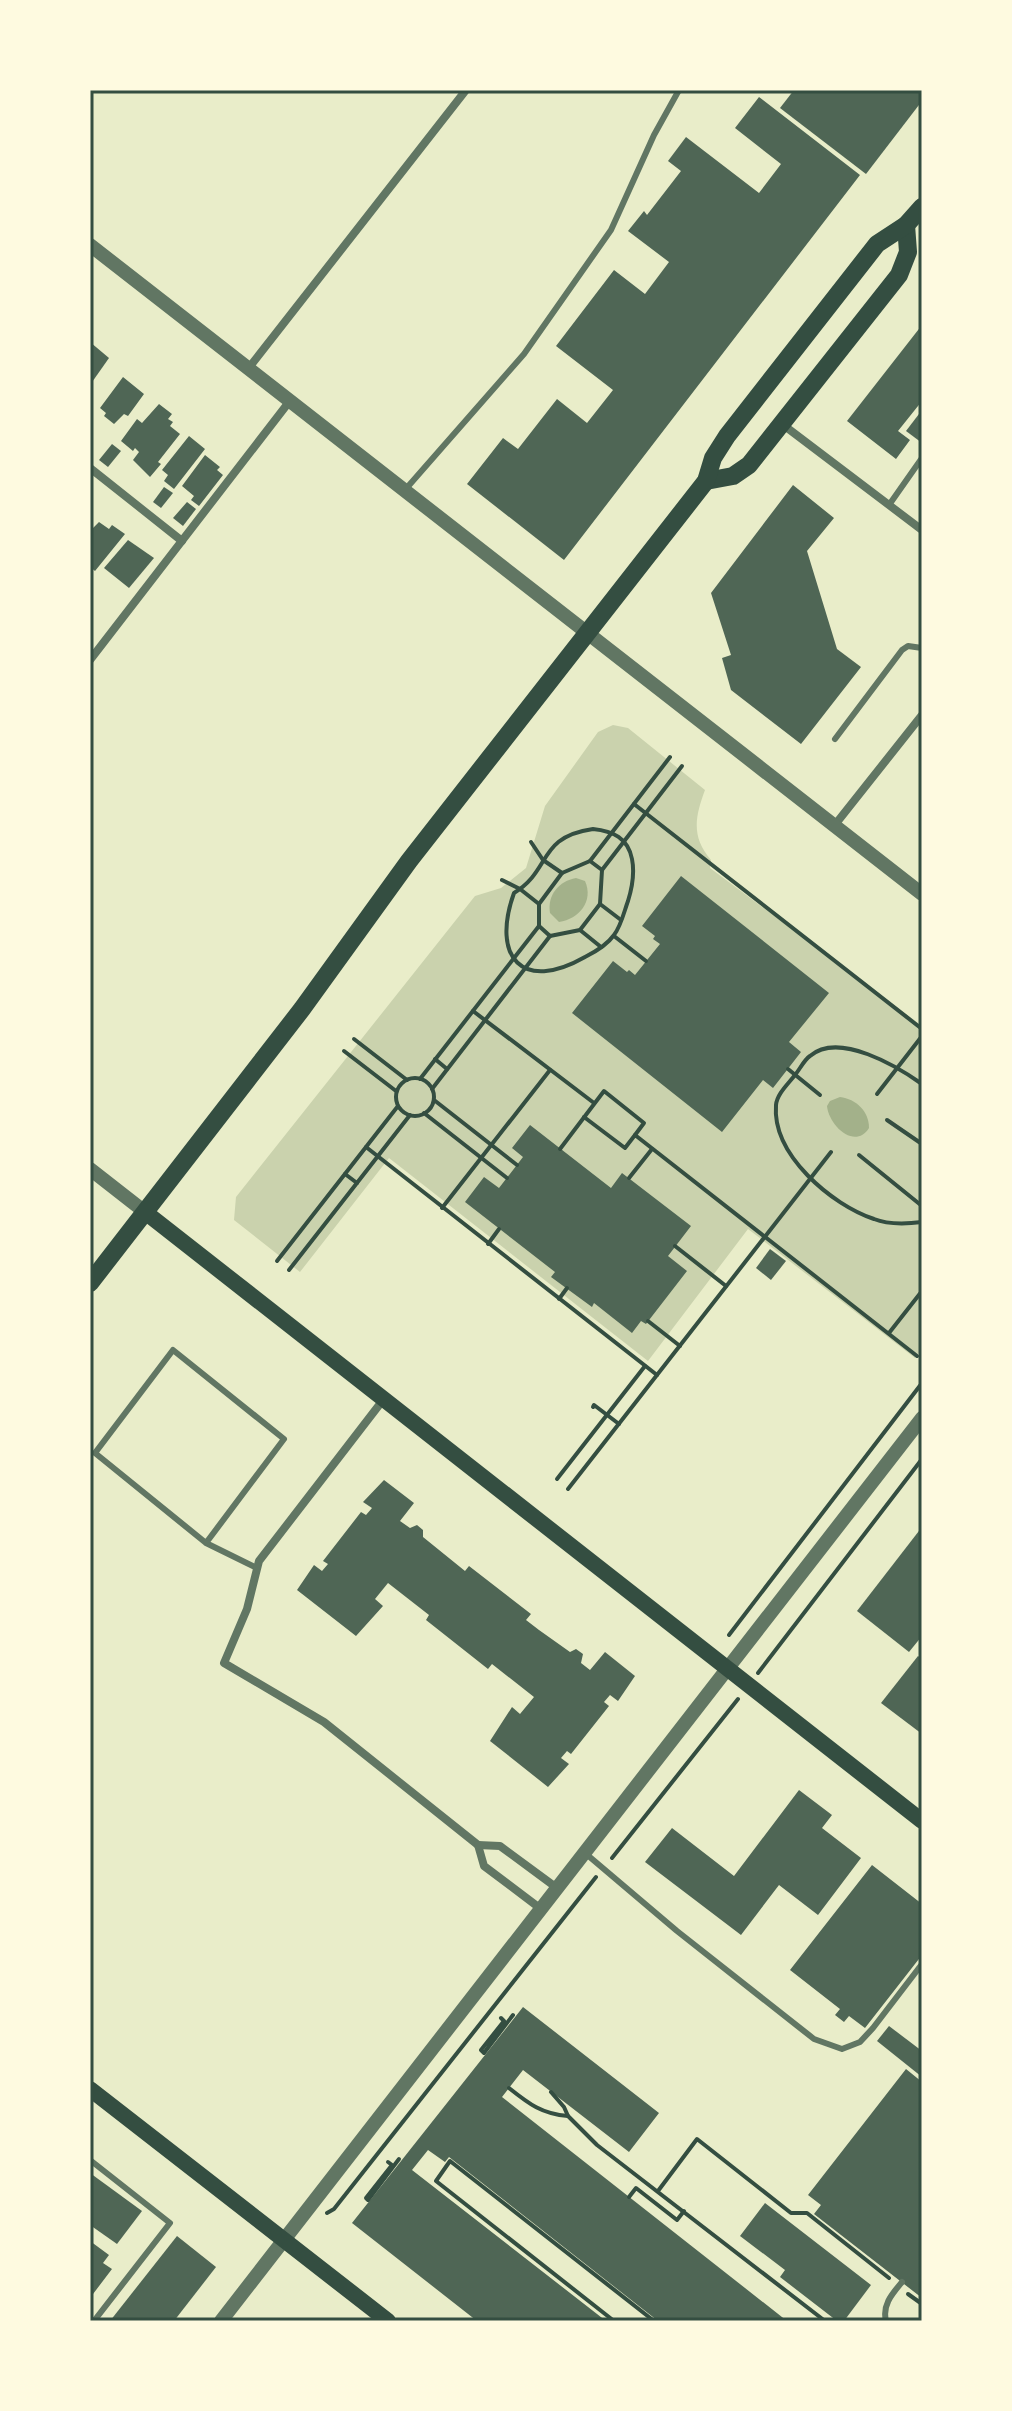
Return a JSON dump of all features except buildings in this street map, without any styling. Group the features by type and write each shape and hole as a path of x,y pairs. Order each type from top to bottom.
{"main road":[{"path":"90,1283 302,1009 409,861 706,481 713,458 736,423 877,244 906,225 922,207"},
{"path":"706,481 724,479 741,471 782,424 899,275 908,252 906,225"},
{"path":"145,1212 922,1821"},
{"path":"90,2089 388,2321"}],"street":[{"path":"248,369 466,90"},
{"path":"90,245 922,894"},
{"path":"90,660 289,402"},
{"path":"782,424 922,530"},
{"path":"90,468 182,541"},
{"path":"90,640 99,648"},
{"path":"834,826 922,715"},
{"path":"90,1169 145,1212"},
{"path":"383,1400 259,1561 247,1609 224,1663 324,1722 478,1845 484,1866 541,1909"},
{"path":"221,2321 922,1418"},
{"path":"478,1845 500,1846 557,1888"}],"lane":[{"path":"404,491 524,354 611,230 654,135 679,90"},
{"path":"889,505 922,458"},
{"path":"835,739 902,650 908,646 922,648"},
{"path":"206,1543 284,1439 173,1350 95,1453 206,1543 257,1568"},
{"path":"584,1853 814,2039 842,2049 860,2042 922,1964"},
{"path":"90,2160 170,2223 94,2321"},
{"path":"886,2321 887,2301 900,2284"}],"path":[{"path":"420,1079 539,926 539,904 562,873 590,861 670,757"},
{"path":"432,1089 550,936 580,930 600,904 602,870 682,766"},
{"path":"634,804 922,1029"},
{"path":"593,829 612,832 624,841 631,853 634,877 614,936 601,947 564,967 549,971 525,969 513,960 507,943 506,925 514,893 540,869 556,843 580,831 593,829"},
{"path":"531,842 543,860 562,873"},
{"path":"590,861 602,870"},
{"path":"502,880 539,904"},
{"path":"600,904 621,920"},
{"path":"539,926 550,936"},
{"path":"580,930 601,947"},
{"path":"614,936 646,961"},
{"path":"473,1011 594,1103"},
{"path":"877,1094 922,1036"},
{"path":"354,1039 407,1080 427,1082 432,1089 433,1100 424,1113"},
{"path":"922,1084 868,1054 833,1049 811,1054 779,1095 776,1105 777,1120 787,1147 811,1178 843,1205 875,1220 895,1224 922,1222"},
{"path":"277,1261 398,1106 396,1092 344,1051"},
{"path":"435,1059 447,1069"},
{"path":"788,1069 820,1095"},
{"path":"442,1208 550,1070"},
{"path":"396,1092 407,1080"},
{"path":"560,1149 594,1103 604,1091 644,1123 625,1148 584,1117"},
{"path":"433,1100 517,1165"},
{"path":"398,1106 410,1115"},
{"path":"289,1270 410,1115 424,1113 507,1178"},
{"path":"887,1120 922,1144"},
{"path":"383,1126 395,1135"},
{"path":"635,1135 917,1356"},
{"path":"366,1147 657,1375"},
{"path":"629,1178 652,1149"},
{"path":"568,1489 831,1152"},
{"path":"859,1155 922,1206"},
{"path":"345,1174 357,1183"},
{"path":"488,1244 499,1229"},
{"path":"675,1246 726,1286"},
{"path":"559,1299 567,1288"},
{"path":"888,1333 922,1291"},
{"path":"648,1321 680,1346"},
{"path":"557,1479 645,1366"},
{"path":"593,1407 619,1424"},
{"path":"510,2013 514,2016 484,2053 481,2050 502,2020 510,2013"},
{"path":"509,2088 548,2114 568,2116"},
{"path":"551,2092 568,2116 597,2145 825,2321"},
{"path":"658,2191 697,2139 791,2213 807,2213 922,2304"},
{"path":"398,2157 400,2160 368,2200 366,2198 390,2163 398,2157"},
{"path":"614,2321 436,2181 450,2161 654,2321"},
{"path":"629,2197 636,2188 677,2220 684,2211"}],"shaded area":[{"path":"613,725 628,728 705,790 697,826 700,843 711,860 710,868 922,1026 922,1349 915,1358 748,1229 648,1361 389,1158 300,1272 234,1220 236,1197 475,896 501,888 526,868 545,806 598,732"},
{"path":"576,878 585,881 586,902 573,917 559,922 550,913 550,900 560,886"},
{"path":"840,1097 856,1103 864,1111 869,1128 863,1134 850,1136 832,1121 827,1106 830,1101"}]}
